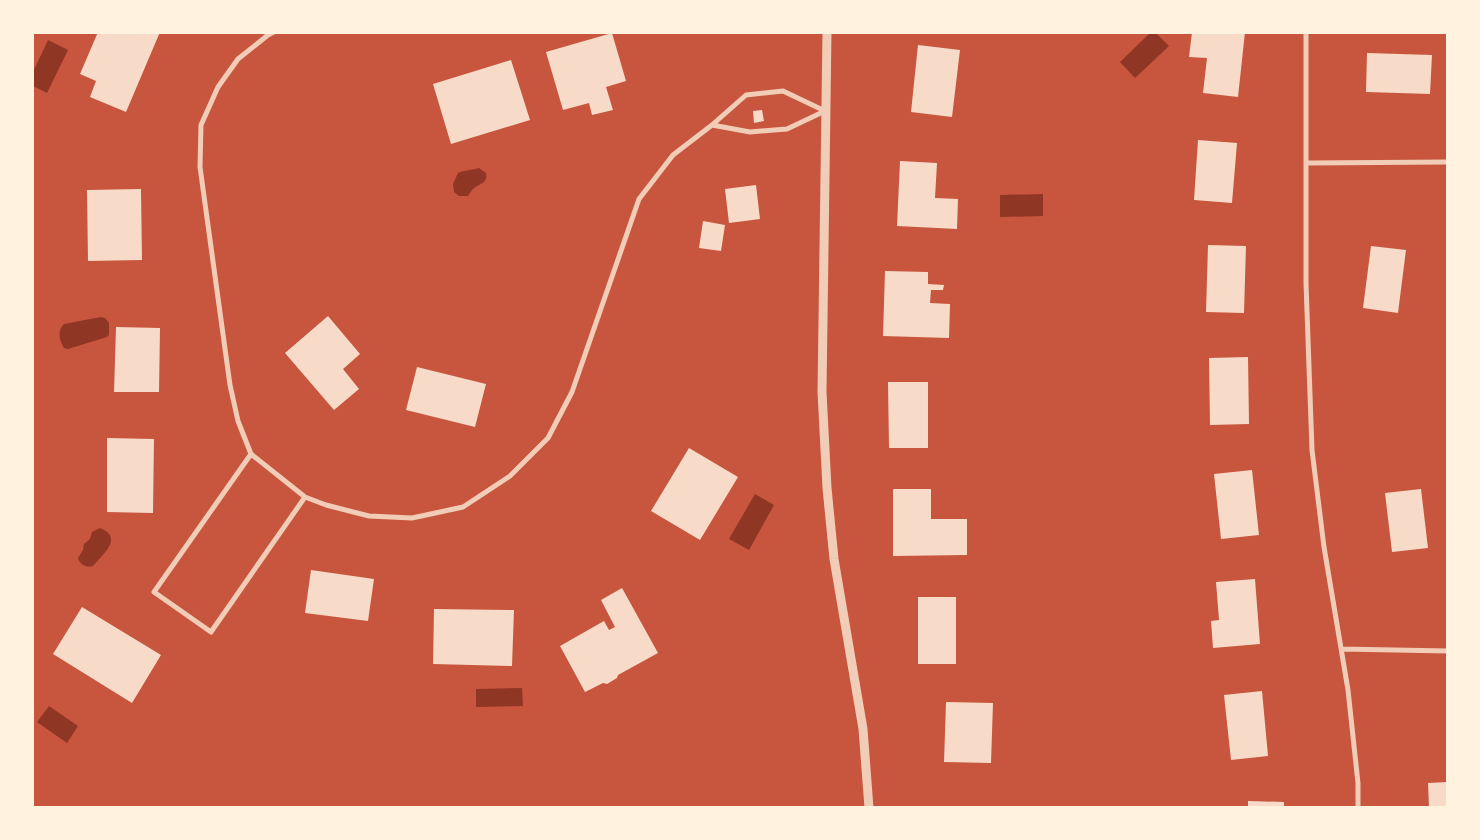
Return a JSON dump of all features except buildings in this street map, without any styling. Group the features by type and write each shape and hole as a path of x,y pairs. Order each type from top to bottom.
{"street":[{"path":"274,32 238,59 218,87 201,125 200,167 230,385 238,421 251,454 305,497 326,505 369,516 412,518 463,507 510,476 548,438 572,392 639,199 673,155 712,125 746,95 783,91 826,111"},
{"path":"827,32 822,392 827,488 834,559 864,729 869,808"},
{"path":"1306,32 1306,283 1312,450 1324,547 1348,690 1357,774 1358,808"},
{"path":"712,125 750,132 787,129 826,111"},
{"path":"1306,163 1448,162"},
{"path":"251,454 154,592 211,632 305,497"},
{"path":"1341,649 1448,651"}],"shaded area":[{"path":"1150,33 1156,33 1169,46 1135,78 1120,62"},
{"path":"48,40 68,50 47,93 33,86 33,72"},
{"path":"479,168 486,173 485,181 473,189 468,196 459,196 454,192 453,184 458,173"},
{"path":"1043,194 1043,216 1000,217 1000,195"},
{"path":"101,317 105,318 109,323 109,335 107,337 68,349 64,348 61,342 60,330 64,324"},
{"path":"755,494 774,505 749,550 729,539"},
{"path":"100,528 107,532 111,541 106,551 93,566 88,567 80,562 78,558 84,544 90,539 92,532"},
{"path":"522,688 523,706 476,707 476,689"},
{"path":"49,706 78,726 67,743 37,722"}]}
